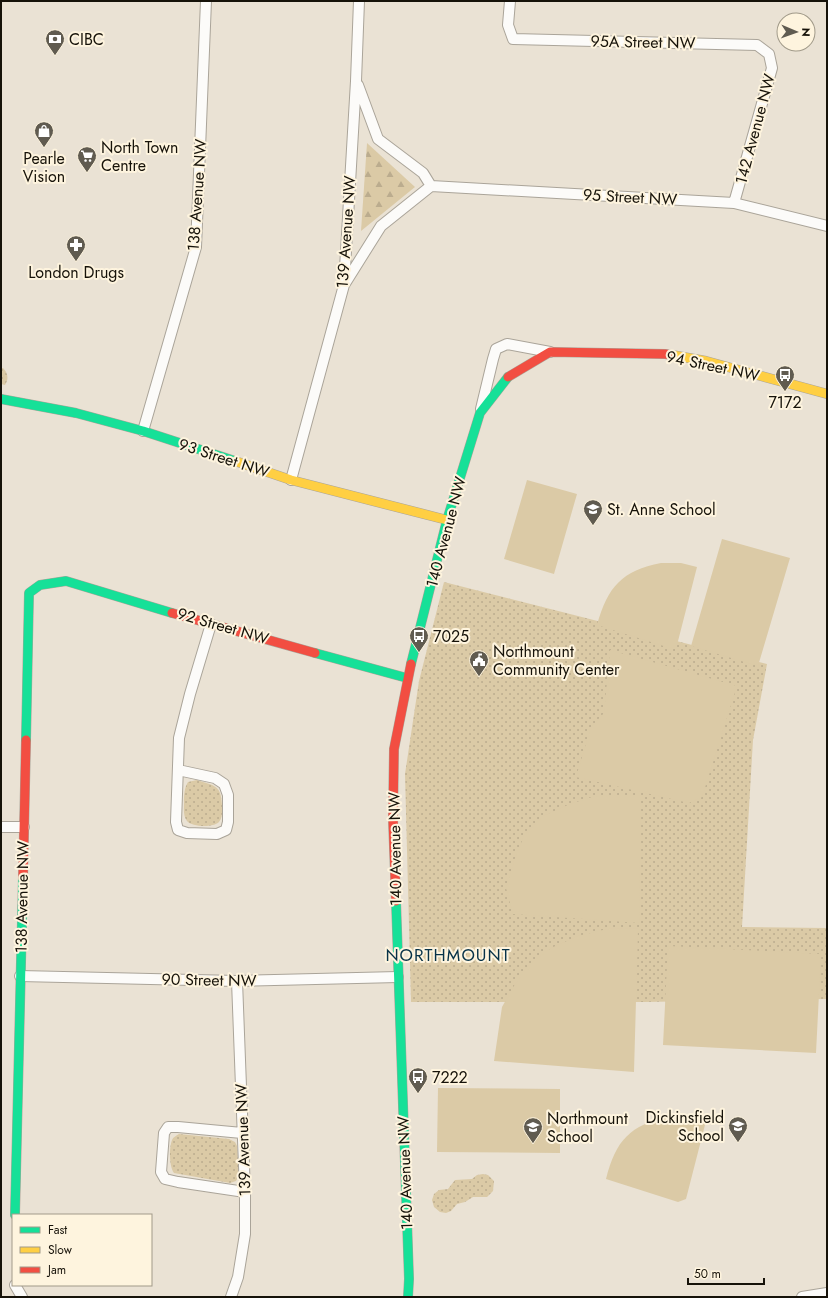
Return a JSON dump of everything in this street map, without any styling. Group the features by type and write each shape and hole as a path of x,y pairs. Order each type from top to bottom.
{"street":[{"name":"138 Avenue NW","path":"143,431 196,247 206,1"},
{"name":"139 Avenue NW","path":"291,480 344,285 356,81 359,1"},
{"name":"95A Street NW","path":"510,1 508,25 513,39 757,45 769,54"},
{"name":"142 Avenue NW","path":"734,203 772,68 769,54"},
{"path":"344,285 381,226 431,186 423,173 378,139 356,81"},
{"name":"95 Street NW","path":"431,186 734,203 827,226"},
{"name":"94 Street NW","path":"480,413 496,349 508,344 550,352 665,354 706,361 827,394"},
{"path":"480,413 509,375 550,352"},
{"name":"93 Street NW","path":"1,399 76,413 143,431 291,480 447,520"},
{"name":"140 Avenue NW","path":"408,1297 409,1279 393,819 394,749 407,678 447,520 480,413"},
{"name":"92 Street NW","path":"40,585 66,581 211,624 407,678"},
{"name":"138 Avenue NW","path":"15,1214 29,593 40,585"},
{"path":"178,770 215,778 224,784 228,795 228,822 226,830 217,834 187,834 178,830 176,822 179,738 190,694 211,624"},
{"path":"1,827 24,827"},
{"name":"90 Street NW","path":"20,976 237,981 398,977"},
{"name":"139 Avenue NW","path":"231,1297 238,1277 245,1234 245,1192 237,981"},
{"path":"242,1132 178,1127 168,1128 164,1133 161,1172 165,1179 245,1192"},
{"path":"14,1286 22,1297"},
{"path":"802,1297 827,1293"}],"green space":[{"path":"367,143 415,187 361,231"},
{"path":"1,368 3,368 7,374 7,381 5,385 1,384"},
{"path":"527,480 577,494 554,574 504,559"},
{"path":"722,539 790,558 758,666 691,646"},
{"path":"661,563 681,563 697,567 677,645 670,648 597,625 606,600 618,582 636,571"},
{"path":"444,582 767,664 753,740 742,927 827,928 827,999 644,1002 411,1002 405,774 419,681"},
{"path":"610,650 737,686 702,797 689,803 576,777 591,727 604,713"},
{"path":"197,780 216,787 220,793 222,814 219,822 216,824 208,826 193,825 187,821 184,815 184,795 186,787 188,782"},
{"path":"641,795 639,923 513,914 506,888 515,858 524,836 543,816 570,804 592,797"},
{"path":"611,928 638,929 634,1072 494,1061 502,1007 515,984 529,965 551,948 578,936"},
{"path":"668,946 821,954 816,1053 663,1045"},
{"path":"438,1088 560,1089 560,1153 437,1152"},
{"path":"669,1117 690,1117 706,1121 686,1199 678,1202 606,1179 615,1154 620,1144 627,1136 644,1125"},
{"path":"179,1134 229,1139 235,1142 237,1146 239,1175 236,1181 230,1183 174,1173 170,1162 170,1147 172,1139"},
{"path":"477,1175 488,1175 494,1181 493,1191 487,1197 473,1197 465,1202 457,1204 451,1211 446,1213 440,1212 434,1207 432,1200 434,1194 439,1190 448,1189 455,1180 472,1179"}],"traffic: fast":[{"path":"411,664 447,520 480,413 508,377"},
{"path":"1,399 76,413 143,431 235,461"},
{"path":"26,740 29,593 40,585 66,581 172,613"},
{"path":"315,653 407,678"},
{"path":"15,1214 23,878"},
{"path":"396,901 409,1279 408,1297"}],"traffic: slow":[{"path":"672,355 706,361 827,394"},
{"path":"235,461 291,480 447,520"}],"traffic: jam":[{"path":"508,377 550,352 672,355"},
{"path":"172,613 315,653"},
{"path":"396,901 393,819 394,749 411,664"},
{"path":"23,878 26,740"}],"place":[{"name":"CIBC","path":"55,56"},
{"name":"Pearle Vision","path":"44,148"},
{"name":"North Town Centre","path":"87,173"},
{"name":"London Drugs","path":"76,262"},
{"name":"7172","path":"785,392"},
{"name":"St. Anne School","path":"593,526"},
{"name":"7025","path":"419,653"},
{"name":"Northmount Community Center","path":"479,677"},
{"name":"7222","path":"418,1094"},
{"name":"Dickinsfield School","path":"738,1143"},
{"name":"Northmount School","path":"533,1144"}],"district":[{"name":"NORTHMOUNT","path":"448,955"}]}
